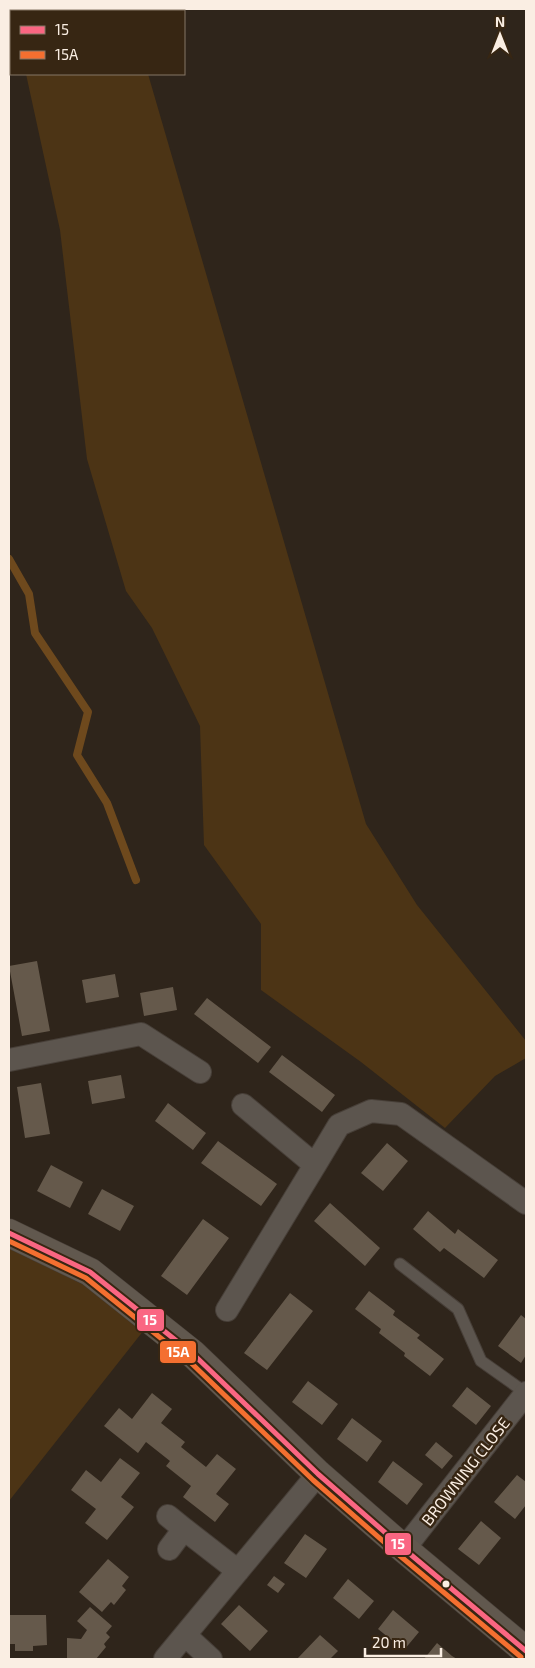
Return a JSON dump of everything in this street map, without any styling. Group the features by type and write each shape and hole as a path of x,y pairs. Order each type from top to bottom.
{"street":[{"path":"9,1060 141,1034 200,1072"},
{"path":"243,1105 315,1165"},
{"path":"227,1310 339,1124 371,1111 401,1114 526,1203"},
{"path":"9,1233 90,1272 193,1354 318,1474 526,1651"},
{"name":"BROWNING CLOSE","path":"404,1549 526,1393"},
{"path":"165,1659 318,1474"},
{"path":"169,1548 176,1523 238,1571"},
{"path":"185,1636 211,1659"}],"lane":[{"path":"400,1264 458,1309 481,1361 526,1393"}],"shaded area":[{"path":"12,9 130,9 130,10"},
{"path":"26,75 148,75 366,824 417,905 526,1041 526,1058 495,1076 445,1128 361,1062 261,990 261,924 204,845 200,726 152,628 126,591 87,459 60,230"},
{"path":"9,1247 86,1286 144,1330 9,1501"}],"building":[{"path":"37,961 50,1031 22,1036 9,966"},
{"path":"115,974 119,997 86,1003 82,980"},
{"path":"173,987 177,1010 144,1016 140,993"},
{"path":"207,998 271,1047 258,1063 194,1014"},
{"path":"282,1055 335,1095 322,1112 269,1072"},
{"path":"121,1075 125,1098 92,1104 88,1081"},
{"path":"41,1083 50,1134 25,1138 17,1087"},
{"path":"168,1103 206,1133 193,1150 155,1121"},
{"path":"218,1141 277,1184 261,1206 201,1163"},
{"path":"387,1143 408,1161 383,1191 361,1173"},
{"path":"51,1165 83,1182 70,1208 37,1191"},
{"path":"102,1189 134,1206 120,1231 88,1214"},
{"path":"330,1203 380,1248 365,1266 314,1221"},
{"path":"428,1211 455,1234 458,1229 498,1260 484,1278 444,1248 440,1252 413,1229"},
{"path":"203,1219 229,1238 187,1295 161,1276"},
{"path":"369,1291 395,1311 393,1315 420,1335 417,1338 444,1359 430,1376 379,1333 381,1329 355,1309"},
{"path":"290,1293 313,1311 267,1370 244,1353"},
{"path":"521,1315 526,1319 526,1355 521,1363 498,1346"},
{"path":"308,1381 338,1404 322,1425 292,1402"},
{"path":"467,1387 491,1406 476,1425 452,1406"},
{"path":"152,1393 172,1409 161,1423 185,1442 181,1447 206,1467 217,1454 236,1469 216,1494 229,1504 215,1522 183,1497 191,1486 166,1466 170,1461 146,1442 138,1453 104,1426 119,1408 132,1419"},
{"path":"352,1418 382,1441 367,1462 337,1439"},
{"path":"436,1442 453,1456 442,1469 425,1455"},
{"path":"120,1458 140,1473 121,1497 134,1507 107,1540 85,1523 96,1509 71,1490 86,1470 101,1482"},
{"path":"393,1461 423,1484 407,1505 378,1482"},
{"path":"517,1475 526,1482 526,1505 515,1519 494,1502"},
{"path":"481,1521 501,1538 479,1565 458,1549"},
{"path":"305,1534 327,1549 306,1578 284,1563"},
{"path":"108,1559 129,1577 122,1586 126,1590 114,1605 111,1602 102,1612 79,1592"},
{"path":"274,1576 285,1584 278,1593 267,1585"},
{"path":"348,1579 374,1601 359,1619 333,1598"},
{"path":"239,1605 268,1631 250,1651 221,1624"},
{"path":"90,1607 112,1626 106,1633 110,1637 104,1644 106,1647 96,1659 67,1659 67,1638 81,1639 87,1630 77,1621"},
{"path":"393,1610 419,1632 404,1650 378,1629"},
{"path":"9,1615 46,1615 47,1645 33,1646 33,1651 15,1651 15,1644 9,1644"},
{"path":"320,1635 338,1651 330,1659 297,1659"},
{"path":"437,1643 452,1656 457,1659 424,1659"}],"waterway":[{"path":"9,559 29,594 35,633 88,712 77,755 107,803 136,880"}],"transit line":[{"name":"15","path":"9,1233 90,1272 193,1354 318,1474 526,1651"},
{"name":"15A","path":"9,1241 86,1278 188,1360 313,1480 521,1657"}]}
